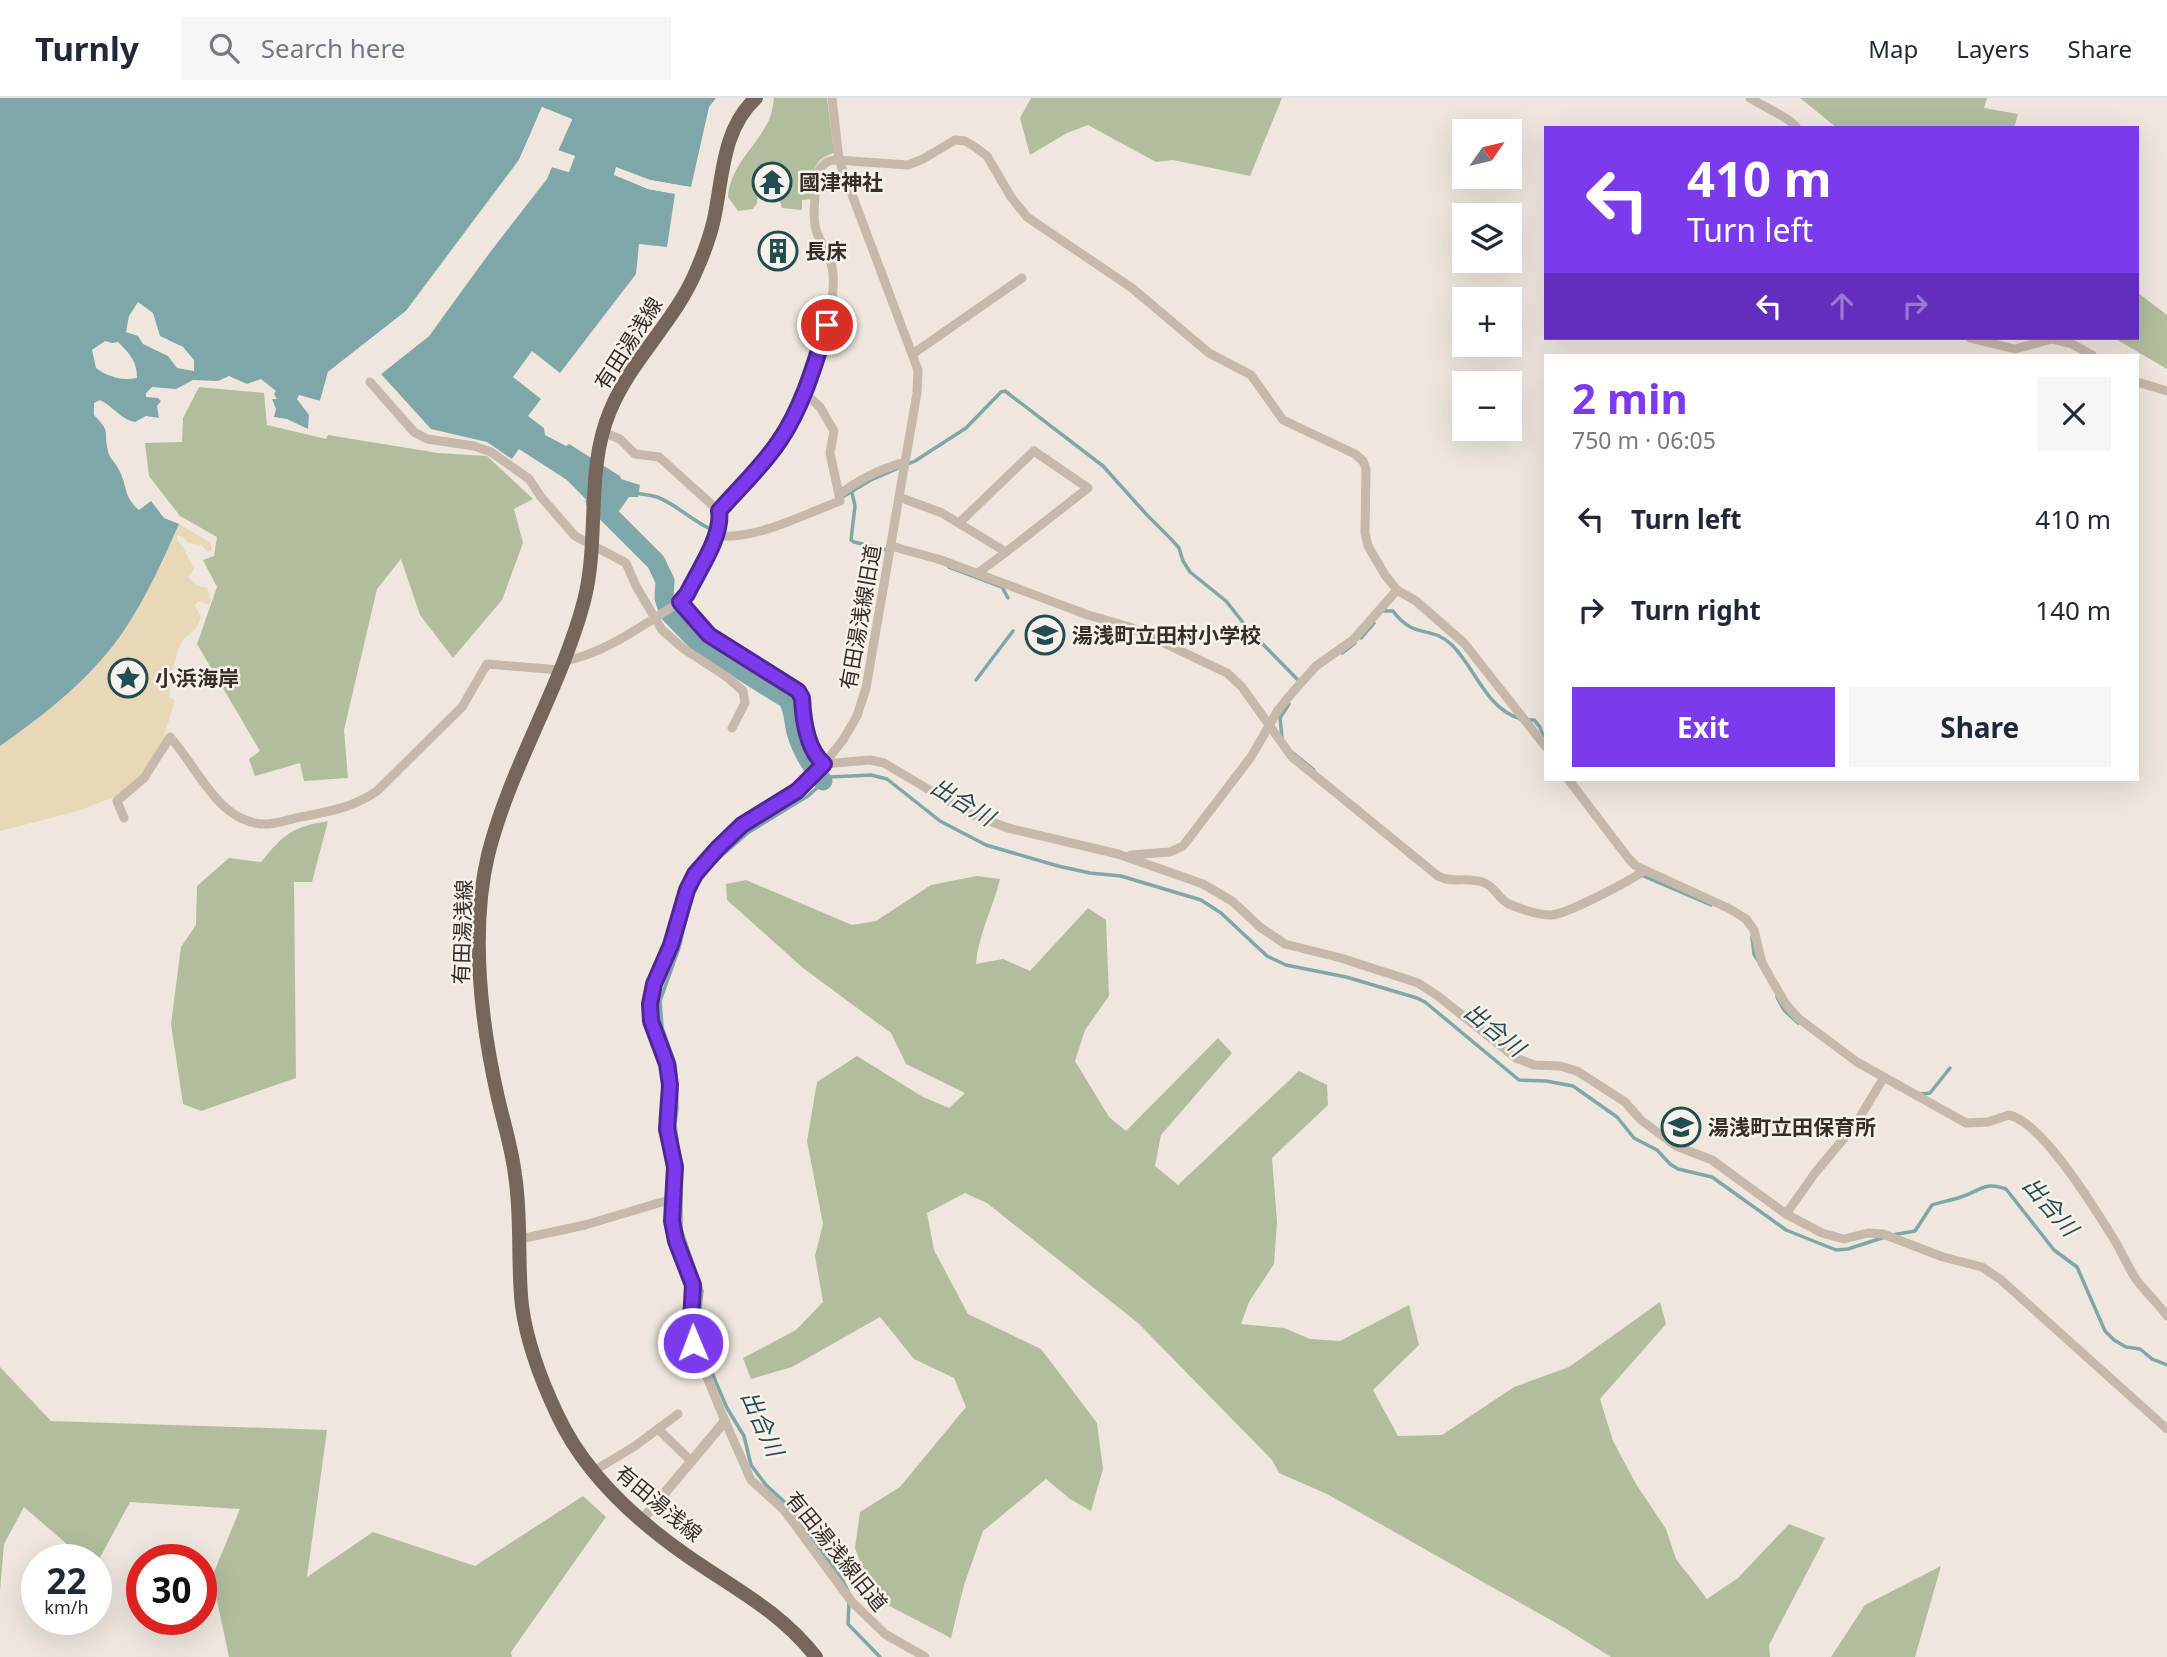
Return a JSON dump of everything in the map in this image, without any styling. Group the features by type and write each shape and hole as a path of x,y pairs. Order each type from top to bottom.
{"main road":[{"name":"有田湯浅線","path":"755,98 738,118 730,136 713,223 694,277 621,388 602,432 598,454 594,545 585,595 562,665 500,817 488,857 482,889 480,959 483,1012 497,1095 513,1163 520,1238 522,1304 534,1356 559,1419 592,1472 642,1520 685,1554 765,1607 792,1630 816,1657"}],"street":[{"name":"有田湯浅線旧道","path":"832,98 839,160 914,353 918,370 905,462 863,700 843,740 824,764 797,791 751,818 706,861 687,890 671,945 654,984 650,1004 651,1021 667,1064 670,1085 667,1129 675,1167 672,1199 674,1231 693,1285 693,1343 724,1421 751,1480 784,1510 843,1592 873,1625 925,1657"},
{"path":"1750,98 1794,122 1796,126"},
{"path":"719,511 780,440 804,392 827,325 833,279 832,265 816,229 817,174 828,161 908,165 955,140 965,141 984,152 1011,197 1033,221 1132,288 1209,353 1251,376 1283,419 1355,454 1363,461 1366,469 1366,539 1385,575 1397,590 1416,601 1464,643 1544,745"},
{"path":"914,353 1022,278"},
{"path":"1978,340 2015,349 2052,340 2072,344 2090,354"},
{"path":"370,382 414,432 427,439 484,449 524,475 575,536 626,563 662,630 743,691 745,703 732,728"},
{"path":"2139,383 2167,391"},
{"path":"716,536 734,537 758,533 840,500 830,453 834,430 820,407 804,392"},
{"path":"124,818 117,801 144,778 170,737 219,802 242,818 268,824 344,808 377,791 452,719 487,664 562,665 589,654 680,602 687,594 716,536 719,511 659,457 635,454 620,439 602,432"},
{"path":"959,523 1034,451 1088,488 978,573"},
{"path":"839,495 866,477 905,462"},
{"path":"899,497 927,506 1006,552"},
{"path":"891,546 978,573 1088,615 1130,627 1227,673 1242,687 1292,757 1447,881 1470,879 1483,882 1493,888 1508,904 1550,915 1572,909 1644,871"},
{"path":"1118,854 1154,855 1183,846 1240,773 1278,710 1307,675 1353,640 1397,590"},
{"path":"680,602 709,635 798,691 802,698 810,743 824,764 870,760 884,763 944,800 991,823 1118,854 1215,889 1240,907 1270,935 1285,944 1341,958 1418,983 1454,1008 1505,1051 1526,1063 1560,1066 1577,1071 1625,1102 1641,1120 1676,1146 1712,1160 1786,1214 1822,1233 1844,1238 1868,1233 1883,1234 1943,1257 1982,1267 2000,1279 2167,1429"},
{"path":"1570,781 1629,859 1644,871 1730,909 1746,919 1754,930 1762,963 1791,1010 1834,1046 1883,1079 1966,1123 1988,1122 2014,1115 2034,1130 2070,1174 2113,1238 2135,1278 2167,1316"},
{"path":"1786,1214 1815,1173 1855,1125 1883,1079"},
{"path":"520,1238 585,1225 672,1199"},
{"path":"592,1472 678,1414"},
{"path":"642,1520 724,1421"},
{"path":"658,1430 691,1461"}],"green space":[{"name":"國津神社","path":"774,98 827,98 834,153 816,165 812,199 802,200 802,210 782,208 777,192 763,189 758,191 757,203 753,209 738,211 728,197 730,186 739,166 769,120"},
{"path":"1031,98 1282,98 1250,176 1173,160 1156,162 1088,125 1067,133 1030,155 1020,118"},
{"path":"1800,98 1987,98 1984,108 2018,114 2015,126 1835,126"},
{"path":"2139,294 2167,315 2167,369 2117,340 2139,340"},
{"path":"199,387 264,393 267,425 326,439 328,435 438,453 487,456 533,499 514,509 523,543 502,600 453,658 420,615 401,559 377,589 344,730 348,778 304,781 300,763 255,776 249,759 260,751 197,644 217,587 203,560 214,556 217,537 180,516 149,476 145,443 182,442 183,418"},
{"path":"328,821 312,882 294,882 296,1078 201,1111 183,1104 171,1024 181,947 196,925 197,886 229,858 261,862 290,833"},
{"path":"977,876 1000,879 976,964 1003,959 1030,971 1088,908 1106,920 1109,996 1085,1030 1075,1061 1109,1117 1126,1131 1218,1038 1232,1053 1161,1135 1155,1166 1178,1185 1299,1071 1327,1085 1328,1105 1272,1158 1277,1222 1274,1264 1249,1302 1241,1324 1284,1328 1310,1339 1340,1341 1409,1305 1419,1345 1373,1390 1398,1436 1442,1435 1514,1387 1569,1367 1660,1302 1666,1324 1600,1399 1613,1441 1636,1484 1666,1529 1676,1559 1707,1599 1738,1578 1789,1524 1825,1538 1769,1645 1770,1657 1611,1657 1563,1627 1327,1494 1279,1473 1272,1460 1138,1323 987,1203 965,1193 927,1213 934,1250 968,1314 1041,1349 1097,1423 1103,1469 1091,1511 1070,1499 1046,1479 983,1531 964,1585 951,1638 874,1598 855,1548 860,1512 900,1487 966,1407 954,1378 914,1359 880,1317 792,1367 751,1379 743,1358 796,1330 823,1302 815,1256 823,1224 807,1141 817,1082 857,1056 923,1097 949,1108 965,1093 906,1064 891,1033 803,968 727,900 726,884 746,880 852,925 876,921 931,885"},
{"path":"0,1367 51,1421 327,1430 307,1577 373,1532 475,1566 583,1496 606,1517 511,1652 512,1657 229,1657 217,1601 217,1565 240,1509 130,1502 107,1544 67,1544 24,1507 4,1544 0,1591"},
{"path":"1941,1566 1915,1657 1831,1657 1865,1605"}],"sand":[{"name":"小浜海岸","path":"179,524 211,543 212,550 208,552 201,545 189,543 177,535 177,540 194,569 188,577 196,585 207,588 211,600 209,605 198,601 195,606 201,617 199,622 178,650 169,698 175,700 162,744 139,777 119,795 78,811 0,831 0,746 68,693 113,646 148,591"}],"water":[{"path":"0,98 716,98 709,107 691,187 650,180 617,168 614,174 648,189 675,194 667,247 639,244 636,274 560,373 532,351 513,377 541,399 528,416 544,428 545,435 566,446 569,444 621,479 640,485 638,497 629,497 610,524 567,480 519,449 512,459 487,442 431,429 381,374 429,336 552,167 568,172 575,156 558,151 572,120 542,107 519,160 406,311 328,372 321,401 299,395 297,399 309,415 308,429 287,419 274,417 276,409 272,399 277,399 274,394 276,391 261,379 247,384 229,376 218,381 193,380 176,389 152,387 146,397 158,398 161,401 157,406 159,418 146,416 135,422 100,400 94,403 94,415 105,429 109,454 122,476 130,500 139,510 151,501 164,518 179,524 148,591 113,646 68,693 0,746","holes":["138,302 153,313 160,336 183,347 194,360 194,371 177,368 168,356 143,344 138,336 126,332 129,316","105,341 118,342 126,350 134,362 137,378 115,377 96,368 92,350"]}],"pier":[{"path":"542,107 572,119 558,150 575,156 569,172 552,167 547,179 429,336 381,374 379,371 426,334 544,177 550,165 567,168 571,158 555,151 567,121 544,112 522,162 409,313 331,374 324,402 319,404 328,372 406,311 519,160"},
{"path":"616,167 650,180 694,188 690,191 649,184 619,172 649,186 676,191 679,194 648,189 614,175"}],"waterway":[{"path":"839,499 871,480 915,461 966,428 1005,391 1103,466 1179,548 1190,572 1226,601 1249,630 1300,682"},
{"path":"634,493 665,500 715,531"},
{"path":"852,493 855,506 851,540 887,550"},
{"name":"出合川","path":"595,501 656,562 665,581 664,598 669,613 700,645 787,699 801,745 823,781"},
{"path":"949,567 1002,587 1008,598"},
{"path":"1383,611 1393,611 1408,626 1445,639 1460,655 1490,698 1509,714 1521,719"},
{"path":"1361,638 1374,623"},
{"path":"976,680 1013,631"},
{"path":"1342,653 1355,643"},
{"path":"1282,738 1280,718 1289,704"},
{"path":"1528,720 1534,720 1540,727 1544,739"},
{"path":"1293,753 1314,770"},
{"name":"出合川","path":"850,1595 843,1581 790,1507 766,1485 751,1465 744,1436 727,1408 703,1352 698,1325 702,1291 681,1229 681,1170 675,1124 675,1064 662,1027 660,1001 679,948 691,898 712,864 749,832 808,796 829,777 871,775 887,779 940,821 986,845 1058,866 1121,876 1201,900 1221,913 1267,956 1286,965 1346,977 1425,1002 1519,1080 1573,1086 1617,1117 1634,1138 1657,1150 1670,1164 1678,1169 1712,1177 1786,1230 1836,1250 1848,1249 1885,1237"},
{"path":"1641,875 1711,905"},
{"path":"1752,937 1754,954 1759,962"},
{"path":"1777,997 1784,1010 1798,1023"},
{"path":"1921,1094 1930,1093 1950,1068"},
{"name":"出合川","path":"1892,1235 1915,1231 1932,1205 1987,1186 2006,1189 2054,1250 2077,1267 2105,1331 2126,1347 2140,1349 2152,1359 2167,1365"},
{"name":"出合川","path":"849,1602 848,1624 880,1657"}],"place":[{"name":"國津神社","path":"772,182"},
{"name":"長床","path":"778,251"},
{"name":"湯浅町立田村小学校","path":"1045,635"},
{"name":"小浜海岸","path":"128,678"},
{"name":"湯浅町立田保育所","path":"1681,1127"}],"route":[{"path":"693,1343 693,1285 676,1241 672,1221 675,1167 667,1129 670,1085 667,1064 651,1021 650,1004 654,984 671,945 687,890 695,874 742,825 797,791 824,764 810,743 802,698 798,691 709,635 680,602 687,594 716,536 719,511 770,453 788,426 804,392 827,325"}]}
